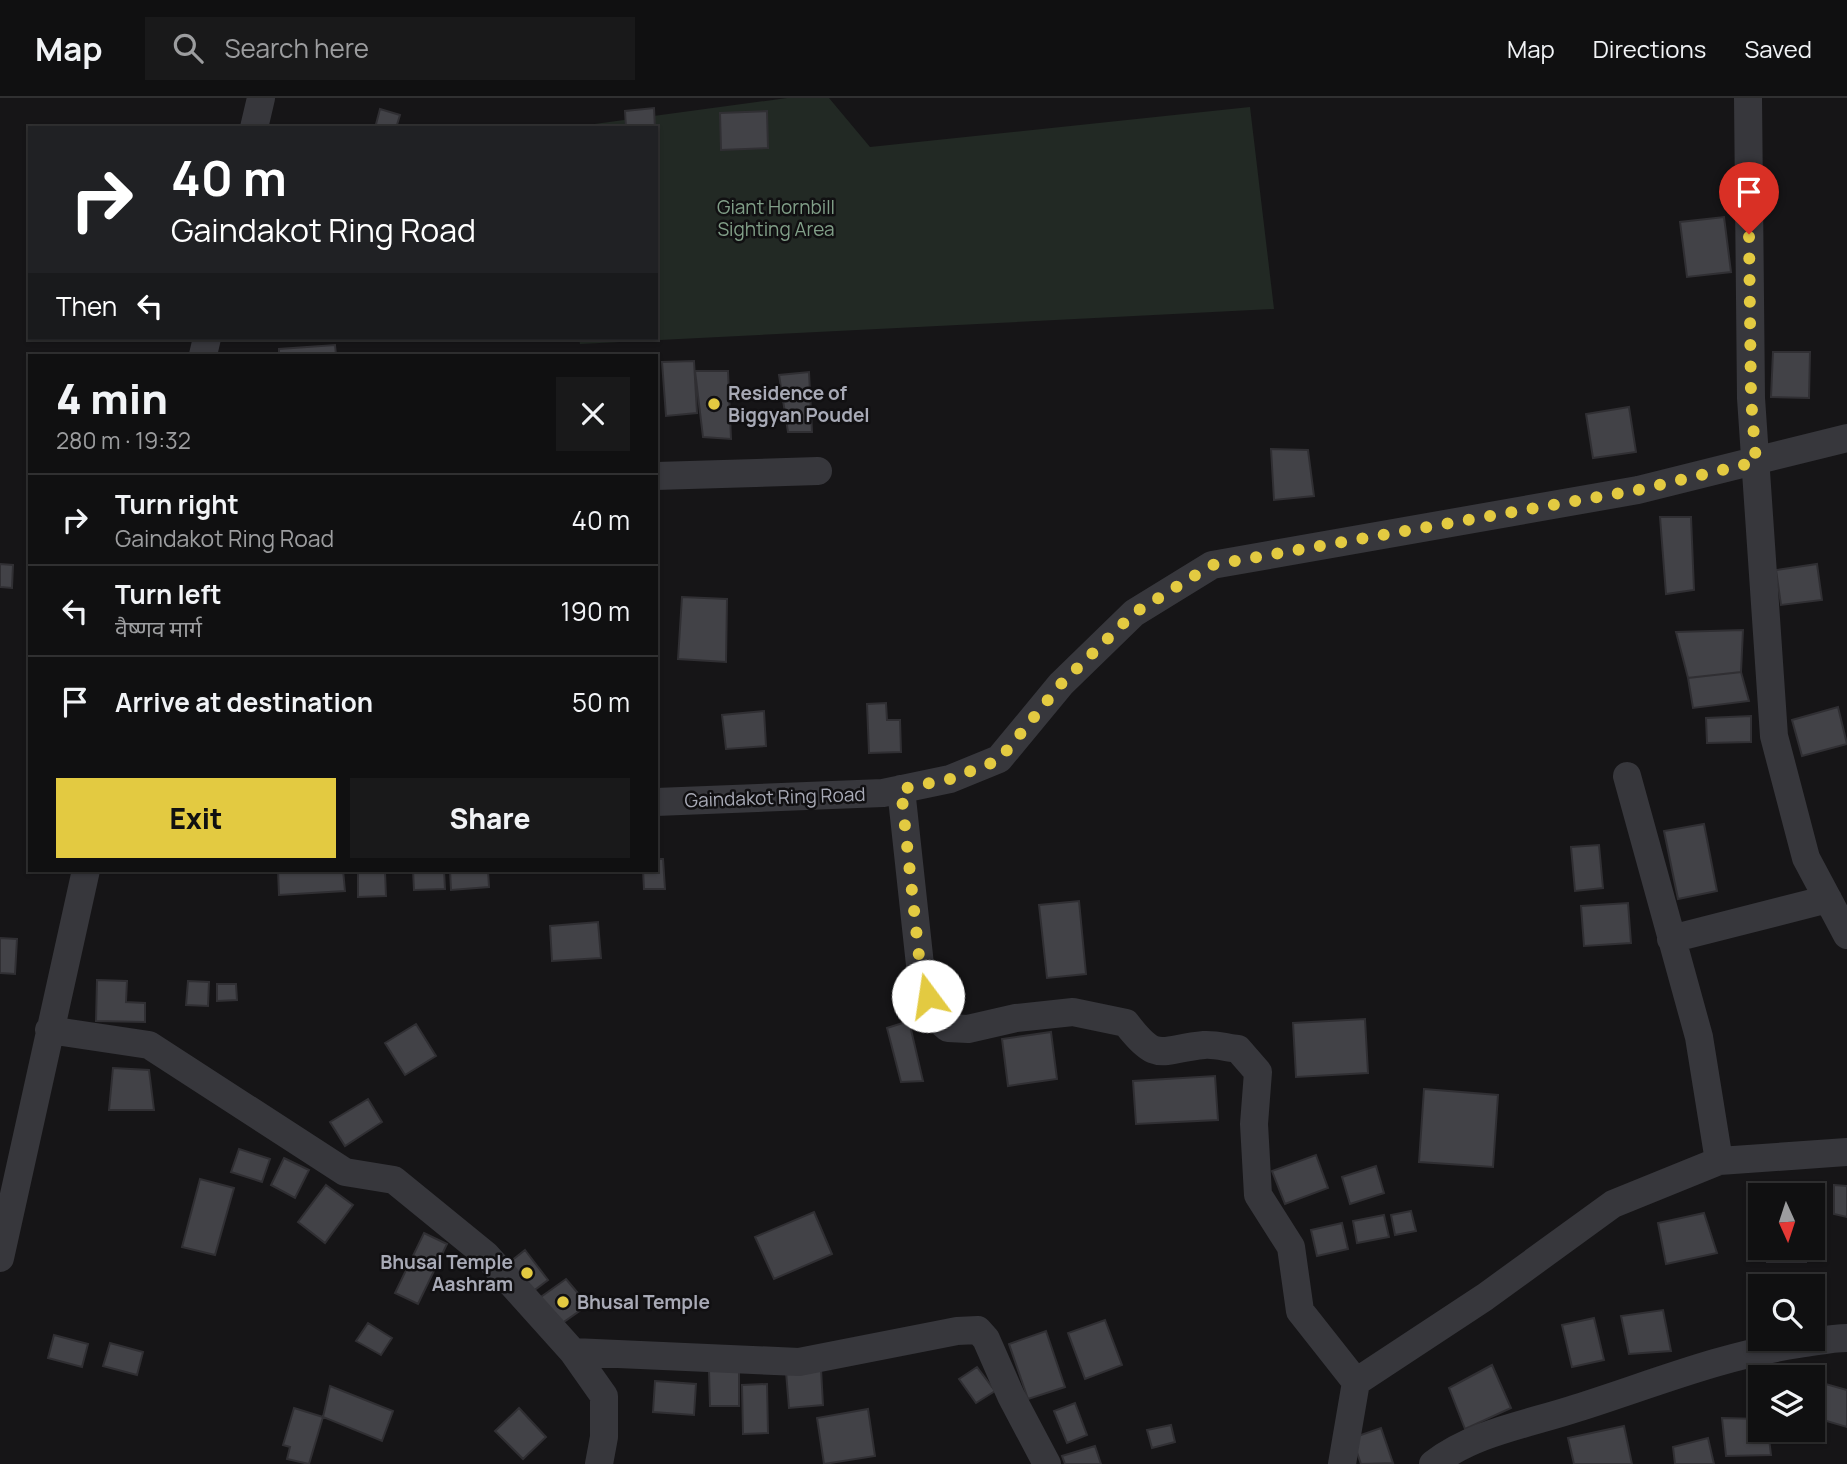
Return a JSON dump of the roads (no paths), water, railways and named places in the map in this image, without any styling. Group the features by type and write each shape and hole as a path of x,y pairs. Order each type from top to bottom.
{"street":[{"path":"254,126 261,98"},
{"path":"1748,98 1751,398 1774,736 1806,858 1847,935"},
{"name":"Gaindakot Ring Road","path":"658,802 883,793 950,779 999,760 1061,684 1134,613 1212,565 1638,490 1847,439"},
{"path":"658,476 818,471"},
{"path":"1627,776 1699,1037 1719,1161"},
{"path":"901,789 921,975 935,1017 948,1028 968,1029 1016,1018 1073,1013 1126,1023 1143,1045 1165,1053 1206,1045 1238,1049 1258,1072 1254,1124 1258,1195 1291,1247 1300,1311 1356,1382"},
{"path":"0,1258 86,872"},
{"path":"1671,939 1828,899"},
{"path":"49,1030 149,1045 345,1172 394,1180 486,1255 573,1352 604,1396 604,1437 599,1464"},
{"path":"1342,1464 1356,1382 1485,1297 1614,1204 1719,1161 1847,1152"},
{"path":"573,1352 799,1362 978,1329 986,1339 1011,1396 1047,1464"},
{"path":"1433,1464 1444,1455 1482,1437 1710,1365 1772,1348 1847,1338"}],"place":[{"name":"Residence of Biggyan Poudel","path":"714,404"},
{"name":"Bhusal Temple Aashram","path":"527,1273"},
{"name":"Bhusal Temple","path":"563,1302"}],"park label":[{"name":"Giant Hornbill Sighting Area","path":"776,218"}]}
